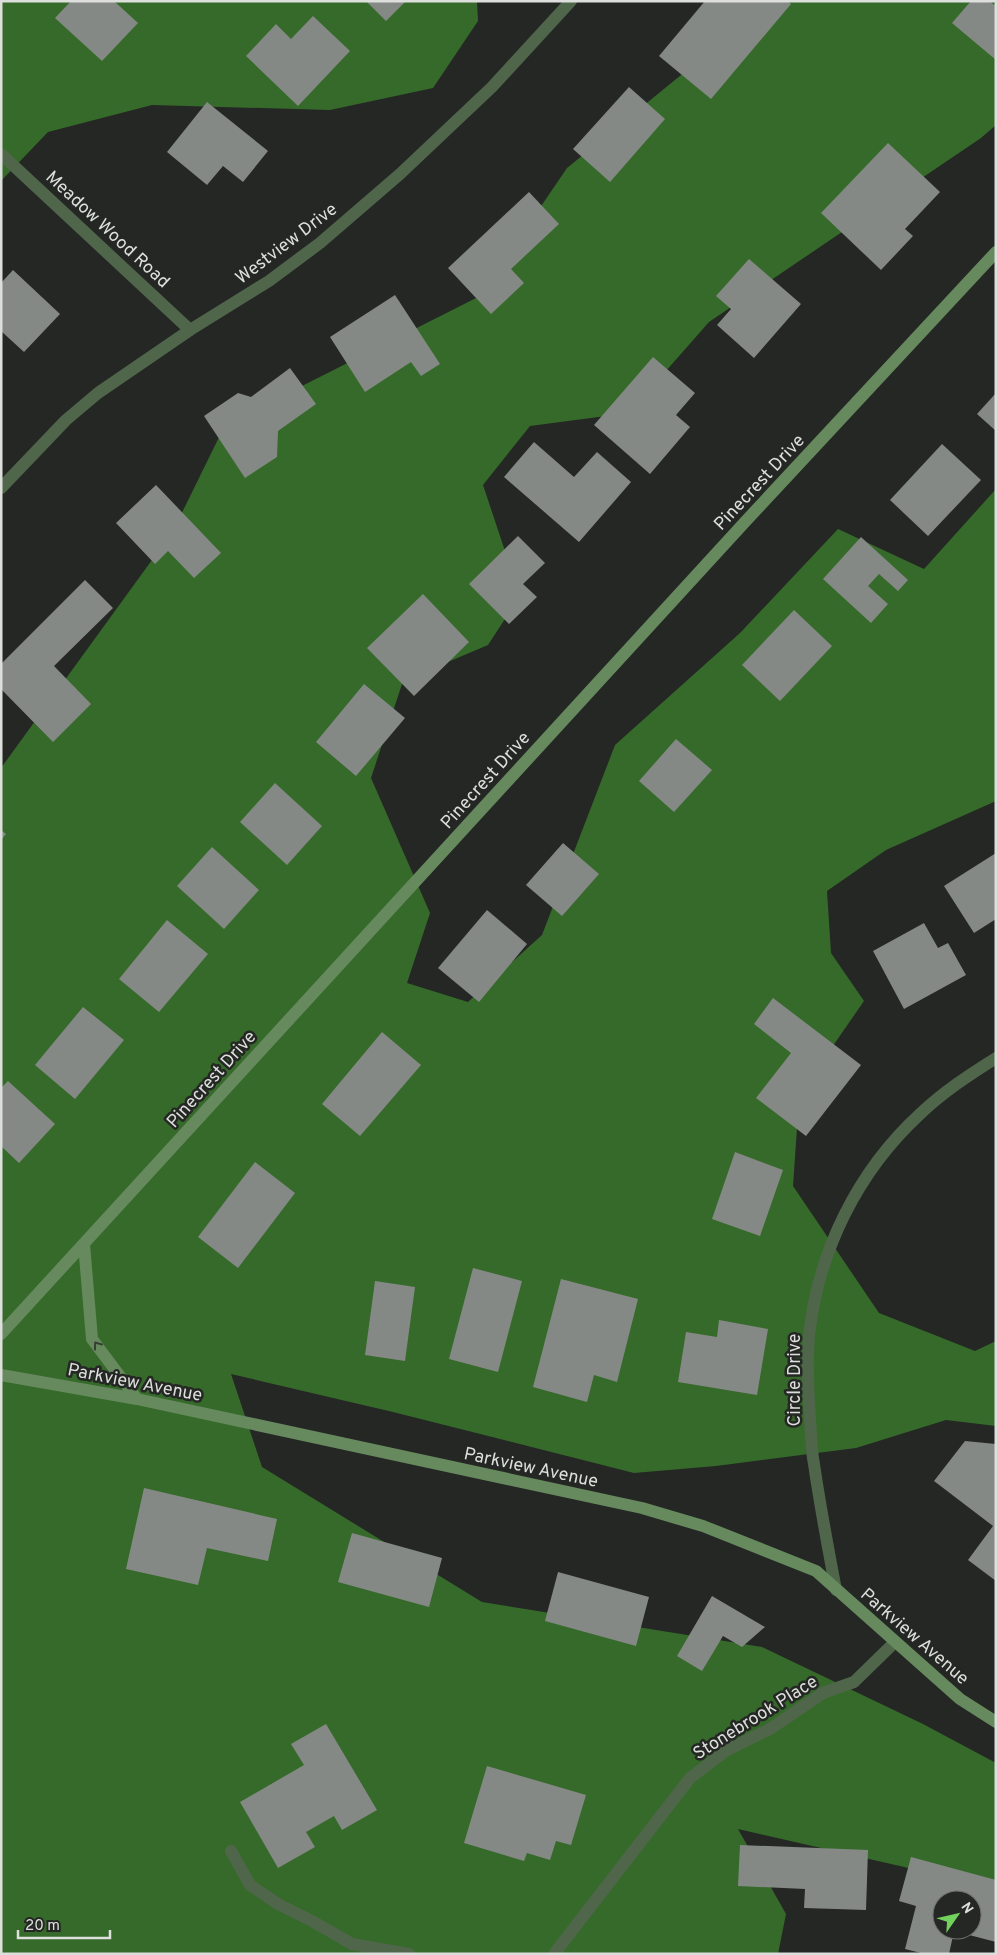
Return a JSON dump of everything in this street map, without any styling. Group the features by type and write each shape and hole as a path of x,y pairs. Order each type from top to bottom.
{"street":[{"name":"Westview Drive","path":"1,488 66,420 98,393 190,330 269,281 320,243 400,174 492,87 571,1"},
{"name":"Meadow Wood Road","path":"1,154 190,330"},
{"name":"Pinecrest Drive","path":"1,1334 744,523 996,252"},
{"name":"Circle Drive","path":"836,1590 813,1462 808,1378 812,1319 816,1293 828,1253 844,1214 865,1178 890,1144 920,1114 952,1087 996,1058"},
{"path":"84,1244 92,1338 137,1398"},
{"name":"Parkview Avenue","path":"1,1375 137,1398 642,1508 703,1526 816,1572 874,1621 960,1699 996,1722"},
{"name":"Stonebrook Place","path":"554,1954 690,1778 727,1750 770,1729 824,1693 854,1682 896,1642"},
{"path":"231,1850 250,1885 278,1904 352,1944 409,1954"}],"green space":[{"path":"1,1 477,1 478,21 433,88 330,110 152,105 48,132 1,181"},
{"path":"751,1 996,1 996,125 981,138 709,322 629,413 530,426 483,485 520,596 488,645 403,681 371,778 430,913 407,983 468,1002 542,935 615,745 740,633 838,529 924,569 996,489 996,801 886,850 827,891 831,953 864,1001 828,1053 797,1128 793,1186 879,1313 975,1351 996,1341 996,1426 946,1420 856,1448 716,1466 634,1473 393,1412 231,1374 262,1467 482,1602 762,1647 923,1724 996,1763 996,1888 738,1829 786,1914 778,1954 1,1954 1,768 173,531 225,425 480,296 567,168 724,40"}],"building":[{"path":"71,1 114,1 138,23 102,61 55,18"},
{"path":"366,1 406,1 386,21"},
{"path":"705,1 788,1 791,4 711,99 659,56"},
{"path":"971,1 990,1 994,5 996,3 996,60 952,23"},
{"path":"313,16 350,51 298,106 246,56 276,24 291,39"},
{"path":"629,87 665,119 610,182 573,149"},
{"path":"207,102 268,151 243,182 223,166 207,185 167,152"},
{"path":"888,143 940,192 905,229 913,236 881,270 821,213"},
{"path":"529,192 559,224 511,269 524,283 491,314 448,268"},
{"path":"749,259 801,304 754,358 717,325 731,309 716,296"},
{"path":"13,270 60,314 24,352 1,331 1,283"},
{"path":"395,295 440,364 421,376 411,362 365,392 330,337"},
{"path":"653,357 695,393 676,415 690,427 650,474 594,425"},
{"path":"290,368 316,404 278,431 277,457 245,478 204,416 238,393 251,397"},
{"path":"996,393 996,431 977,414"},
{"path":"534,442 574,477 597,452 631,482 579,542 504,477"},
{"path":"942,444 981,480 928,536 890,500"},
{"path":"156,485 221,553 194,578 168,551 155,564 116,523"},
{"path":"518,536 545,563 523,584 537,597 509,624 469,584"},
{"path":"861,537 908,580 898,591 879,574 868,586 888,604 871,623 823,579"},
{"path":"85,580 113,608 54,666 91,704 53,742 1,689 1,664"},
{"path":"423,594 469,642 414,696 367,648"},
{"path":"794,610 832,646 780,701 742,665"},
{"path":"364,684 405,718 356,776 316,742"},
{"path":"676,739 712,770 674,812 639,781"},
{"path":"275,783 322,826 287,865 240,822"},
{"path":"1,830 6,834 1,840"},
{"path":"563,843 599,874 562,916 526,885"},
{"path":"212,847 259,890 224,929 177,886"},
{"path":"996,853 996,919 974,933 944,886"},
{"path":"487,910 527,944 479,1002 438,968"},
{"path":"167,920 208,954 159,1012 119,979"},
{"path":"924,923 938,948 948,943 966,975 904,1009 873,951"},
{"path":"773,998 861,1065 806,1136 756,1098 791,1053 754,1024"},
{"path":"83,1007 124,1040 75,1099 35,1065"},
{"path":"382,1032 421,1065 360,1136 322,1104"},
{"path":"8,1081 55,1124 19,1163 1,1146 1,1088"},
{"path":"735,1152 783,1170 760,1236 712,1219"},
{"path":"255,1162 295,1193 238,1268 198,1237"},
{"path":"473,1268 522,1281 498,1372 449,1359"},
{"path":"561,1279 638,1299 617,1382 594,1375 587,1402 533,1387"},
{"path":"375,1281 415,1287 405,1361 365,1355"},
{"path":"719,1320 768,1329 757,1395 678,1382 686,1332 717,1337"},
{"path":"965,1441 996,1444 996,1581 968,1560 993,1526 934,1481"},
{"path":"144,1488 277,1519 268,1561 207,1548 198,1585 126,1569"},
{"path":"352,1533 442,1558 429,1607 338,1582"},
{"path":"558,1572 649,1597 636,1646 545,1621"},
{"path":"712,1596 765,1627 742,1647 723,1636 702,1671 677,1656"},
{"path":"326,1724 377,1810 342,1830 334,1816 306,1832 315,1847 278,1868 240,1802 304,1765 291,1744"},
{"path":"487,1766 586,1795 571,1845 556,1841 550,1860 527,1853 524,1861 464,1843"},
{"path":"740,1845 868,1850 866,1910 804,1908 805,1889 738,1886"},
{"path":"911,1857 996,1880 996,1942 982,1938 982,1890 932,1890 932,1940 952,1940 949,1954 925,1954 905,1949 916,1906 899,1901"}]}
